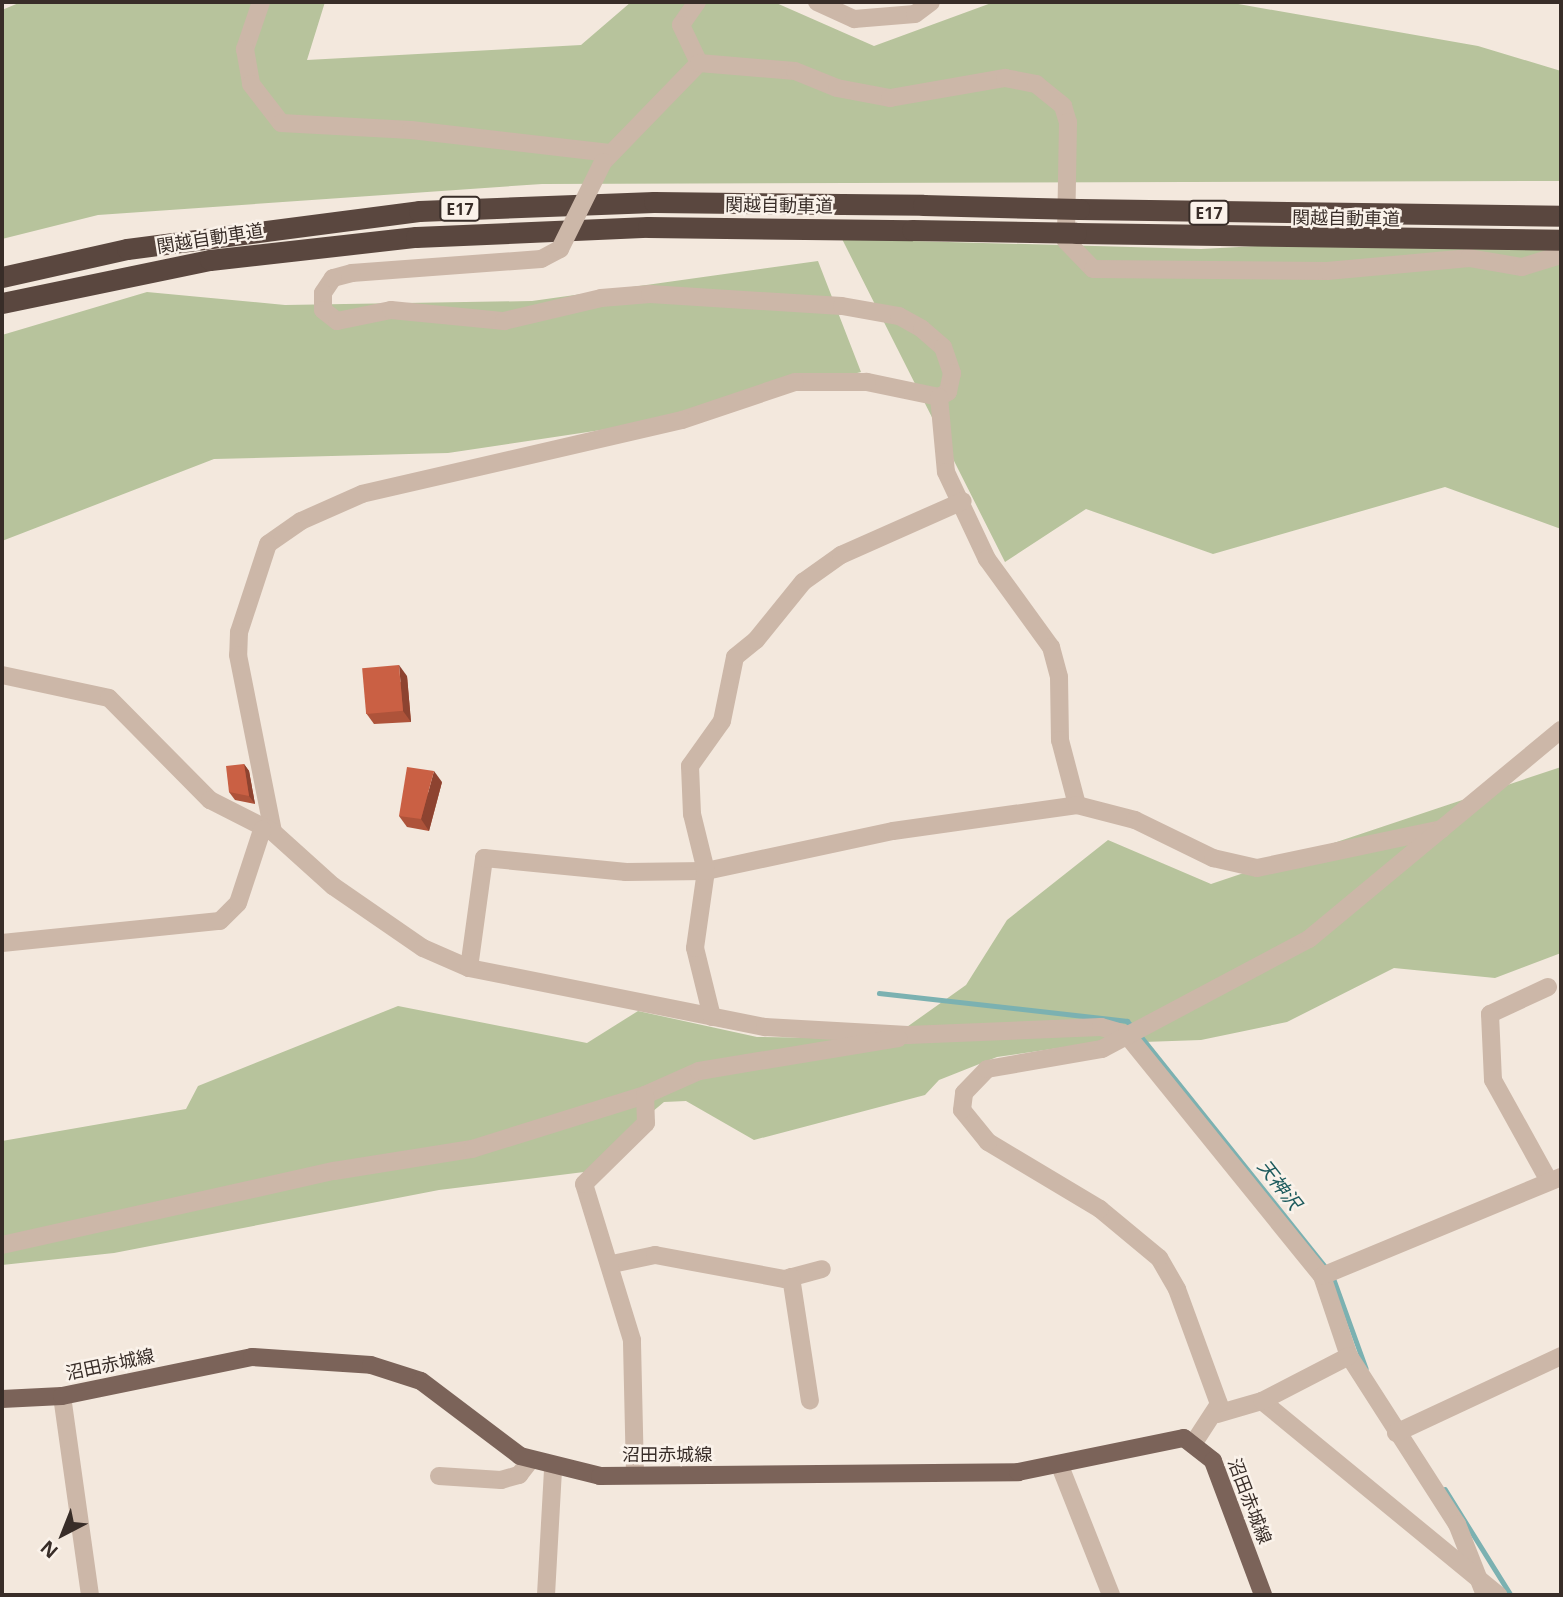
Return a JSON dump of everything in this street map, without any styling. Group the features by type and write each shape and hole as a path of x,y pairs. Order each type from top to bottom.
{"highway":[{"name":"関越自動車道","path":"2,277 127,249 419,211 654,202 923,205 1339,217 1561,216"},
{"name":"関越自動車道","path":"2,303 210,260 416,237 648,227 1076,233 1432,243 1561,240"}],"main road":[{"name":"沼田赤城線","path":"2,1399 62,1396 227,1360 372,1365 421,1381 530,1461 553,1469 635,1475 1060,1466 1170,1439 1195,1441 1213,1461 1263,1595"}],"street":[{"path":"261,2 245,49 251,84 281,123 411,130 607,157"},
{"path":"697,2 681,25 698,63"},
{"path":"817,2 854,19 915,14 931,2"},
{"path":"2,943 220,921 238,903 268,831 238,655 239,632 268,544 301,521 375,491 682,420 795,382 867,382 939,397 948,392 952,373 943,347 899,316 842,306 650,294 601,298 504,321 391,310 337,321 323,310 323,293 333,278 352,273 541,259 560,249 607,157 698,63"},
{"path":"698,63 795,71 837,88 890,98 982,79 1036,84 1063,106 1068,122 1066,240 1093,269 1326,271 1469,258 1522,267 1561,255"},
{"path":"939,397 946,472 963,500 994,571 1051,647 1059,677 1060,740 1077,804"},
{"path":"712,1017 695,948 706,872 692,814 690,766 722,721 735,657 757,640 803,582 841,555 963,500"},
{"path":"2,675 109,698 205,795 268,831 333,886 423,948 469,968 630,995 712,1017 908,1035 1101,1027 1126,1034 1322,1276 1349,1356 1402,1430 1457,1524 1484,1589"},
{"path":"1217,1414 1216,1392 1159,1258 1100,1209 988,1142 962,1111 964,1093 987,1069 1088,1054 1309,939 1449,828 1561,730"},
{"path":"469,968 484,858 626,872 706,872 893,831 1077,804 1126,817 1213,858 1256,869 1449,828"},
{"path":"1322,1276 1555,1179 1493,1080 1490,1014 1548,987"},
{"path":"2,1245 334,1171 472,1149 645,1095 699,1071 873,1047 908,1035"},
{"path":"635,1475 632,1340 612,1264 584,1184 646,1123 645,1095"},
{"path":"612,1264 655,1255 791,1277 822,1269"},
{"path":"791,1277 810,1401"},
{"path":"1195,1441 1217,1414 1262,1401 1349,1356"},
{"path":"1402,1430 1561,1356"},
{"path":"62,1396 90,1595"},
{"path":"1262,1401 1484,1589 1498,1595"},
{"path":"439,1476 508,1478 530,1461"},
{"path":"1060,1466 1111,1595"},
{"path":"546,1595 553,1469"}],"green space":[{"path":"21,2 325,2 307,60 581,45 631,2 774,2 874,46 994,2 1227,2 1478,46 1561,71 1561,181 542,184 98,215 2,239 2,10"},
{"path":"1561,230 1561,529 1445,487 1213,554 1086,509 1005,562 842,239 1201,249"},
{"path":"818,261 861,372 681,418 448,453 214,459 2,541 2,335 147,292 285,305 532,301"},
{"path":"1561,767 1561,953 1495,978 1394,968 1287,1022 1201,1040 1086,1044 997,1057 939,1080 925,1095 754,1140 686,1101 664,1102 627,1133 600,1170 439,1190 114,1253 2,1265 2,1141 186,1109 198,1086 398,1006 587,1043 638,1011 757,1037 890,1039 966,985 1007,920 1108,840 1211,884"}],"building":[{"path":"399,665 403,711 366,714 362,668"},
{"path":"244,764 249,796 229,792 226,766"},
{"path":"407,767 434,771 421,819 399,816"}],"waterway":[{"name":"天神沢","path":"879,993 1127,1021 1133,1027"},
{"name":"天神沢","path":"1139,1034 1328,1270"},
{"name":"天神沢","path":"1333,1277 1366,1368"},
{"name":"天神沢","path":"1445,1489 1511,1595"}]}
